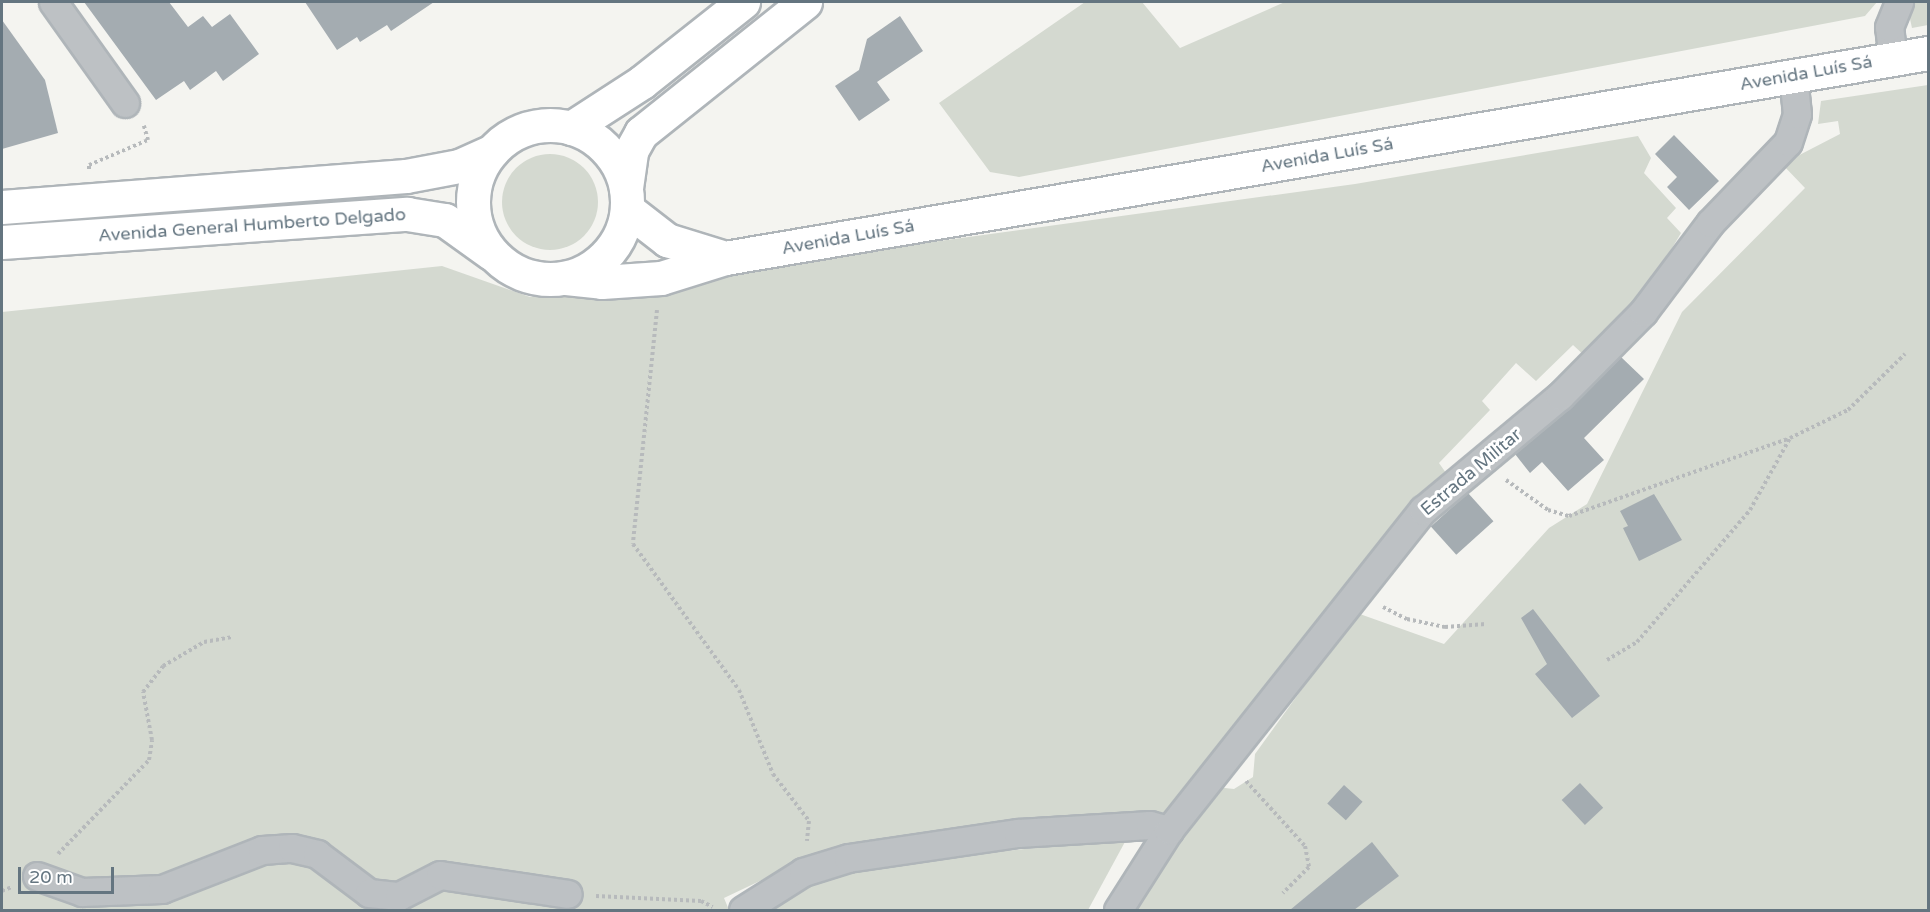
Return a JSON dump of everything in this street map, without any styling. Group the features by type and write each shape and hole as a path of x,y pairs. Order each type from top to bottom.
{"street":[{"path":"53,2 125,103"},
{"path":"571,128 642,82 743,2"},
{"path":"626,199 608,150 571,128 528,128 492,150 480,169 473,213 491,253 525,275 566,278 596,264 611,249 626,199 631,151 641,133 805,2"},
{"path":"1893,59 1889,27 1899,2"},
{"name":"Avenida Luís Sá","path":"566,278 602,282 661,278 725,258 1929,53"},
{"name":"Estrada Militar","path":"1118,910 1169,830 1228,759 1358,590 1423,510 1485,461 1560,396 1643,312 1710,223 1788,142 1797,114 1793,75"},
{"name":"Avenida General Humberto Delgado","path":"2,207 92,197 406,176 459,166 492,150"},
{"name":"Avenida Luís Sá","path":"626,199 667,240 725,258"},
{"name":"Avenida General Humberto Delgado","path":"2,242 407,214 445,220 491,253"},
{"path":"743,910 803,872 848,858 1018,833 1150,825 1169,830"},
{"path":"37,876 82,892 162,889 262,850 292,848 317,854 369,894 399,896 440,875 568,894"}],"path":[{"path":"92,197 89,165 148,140 141,117 125,103"},
{"path":"661,278 633,544 739,690 773,774 809,821 803,872"},
{"path":"1485,461 1548,510 1569,516 1790,438 1848,410 1905,354"},
{"path":"1607,660 1637,642 1750,510 1790,438"},
{"path":"1358,590 1407,620 1445,627 1486,624"},
{"path":"37,876 149,759 152,740 143,692 163,666 204,642 232,638"},
{"path":"1228,759 1305,846 1309,867 1283,894"},
{"path":"568,894 701,901 722,910"}],"shaded area":[{"path":"1085,2 1142,2 1180,48 1285,2 1877,2 1865,16 1019,177 990,172 939,103"},
{"path":"1914,2 1928,2 1928,25 1912,28 1908,10"},
{"path":"1928,85 1928,910 1136,910 1216,787 1234,789 1253,777 1255,754 1357,613 1444,644 1549,528 1587,504 1682,312 1805,188 1782,164 1840,134 1838,121 1818,124 1821,101"},
{"path":"1638,136 1651,158 1644,173 1676,208 1667,218 1681,233 1640,302 1586,357 1573,345 1536,381 1516,363 1482,401 1490,410 1439,463 1446,473 1166,812 819,853 724,898 729,910 2,910 2,312 442,266 530,297 1355,184"},
{"path":"550,154 568,157 584,168 595,184 598,202 595,220 584,236 568,247 550,250 532,247 516,236 505,220 502,202 505,184 516,168 532,157"},
{"path":"1126,840 1088,910 774,910 835,866"}],"building":[{"path":"84,2 169,2 188,27 203,16 212,27 230,14 259,54 223,81 216,71 190,90 184,81 156,100"},
{"path":"305,2 434,2 391,31 387,25 360,42 357,37 337,50"},
{"path":"900,16 923,51 877,82 890,100 859,121 835,86 859,70 867,39"},
{"path":"2,20 45,80 58,133 2,149"},
{"path":"1674,135 1719,181 1689,210 1667,187 1677,177 1655,154"},
{"path":"1621,357 1644,379 1584,438 1604,460 1568,491 1542,462 1530,473 1515,454"},
{"path":"1468,493 1493,521 1456,555 1431,526"},
{"path":"1654,494 1682,540 1639,561 1623,528 1628,526 1620,511"},
{"path":"1533,609 1600,696 1572,718 1535,674 1547,664 1521,618"},
{"path":"1580,783 1603,808 1585,825 1562,800"},
{"path":"1344,785 1363,802 1346,820 1327,804"},
{"path":"1372,842 1399,876 1354,910 1290,910"}]}
